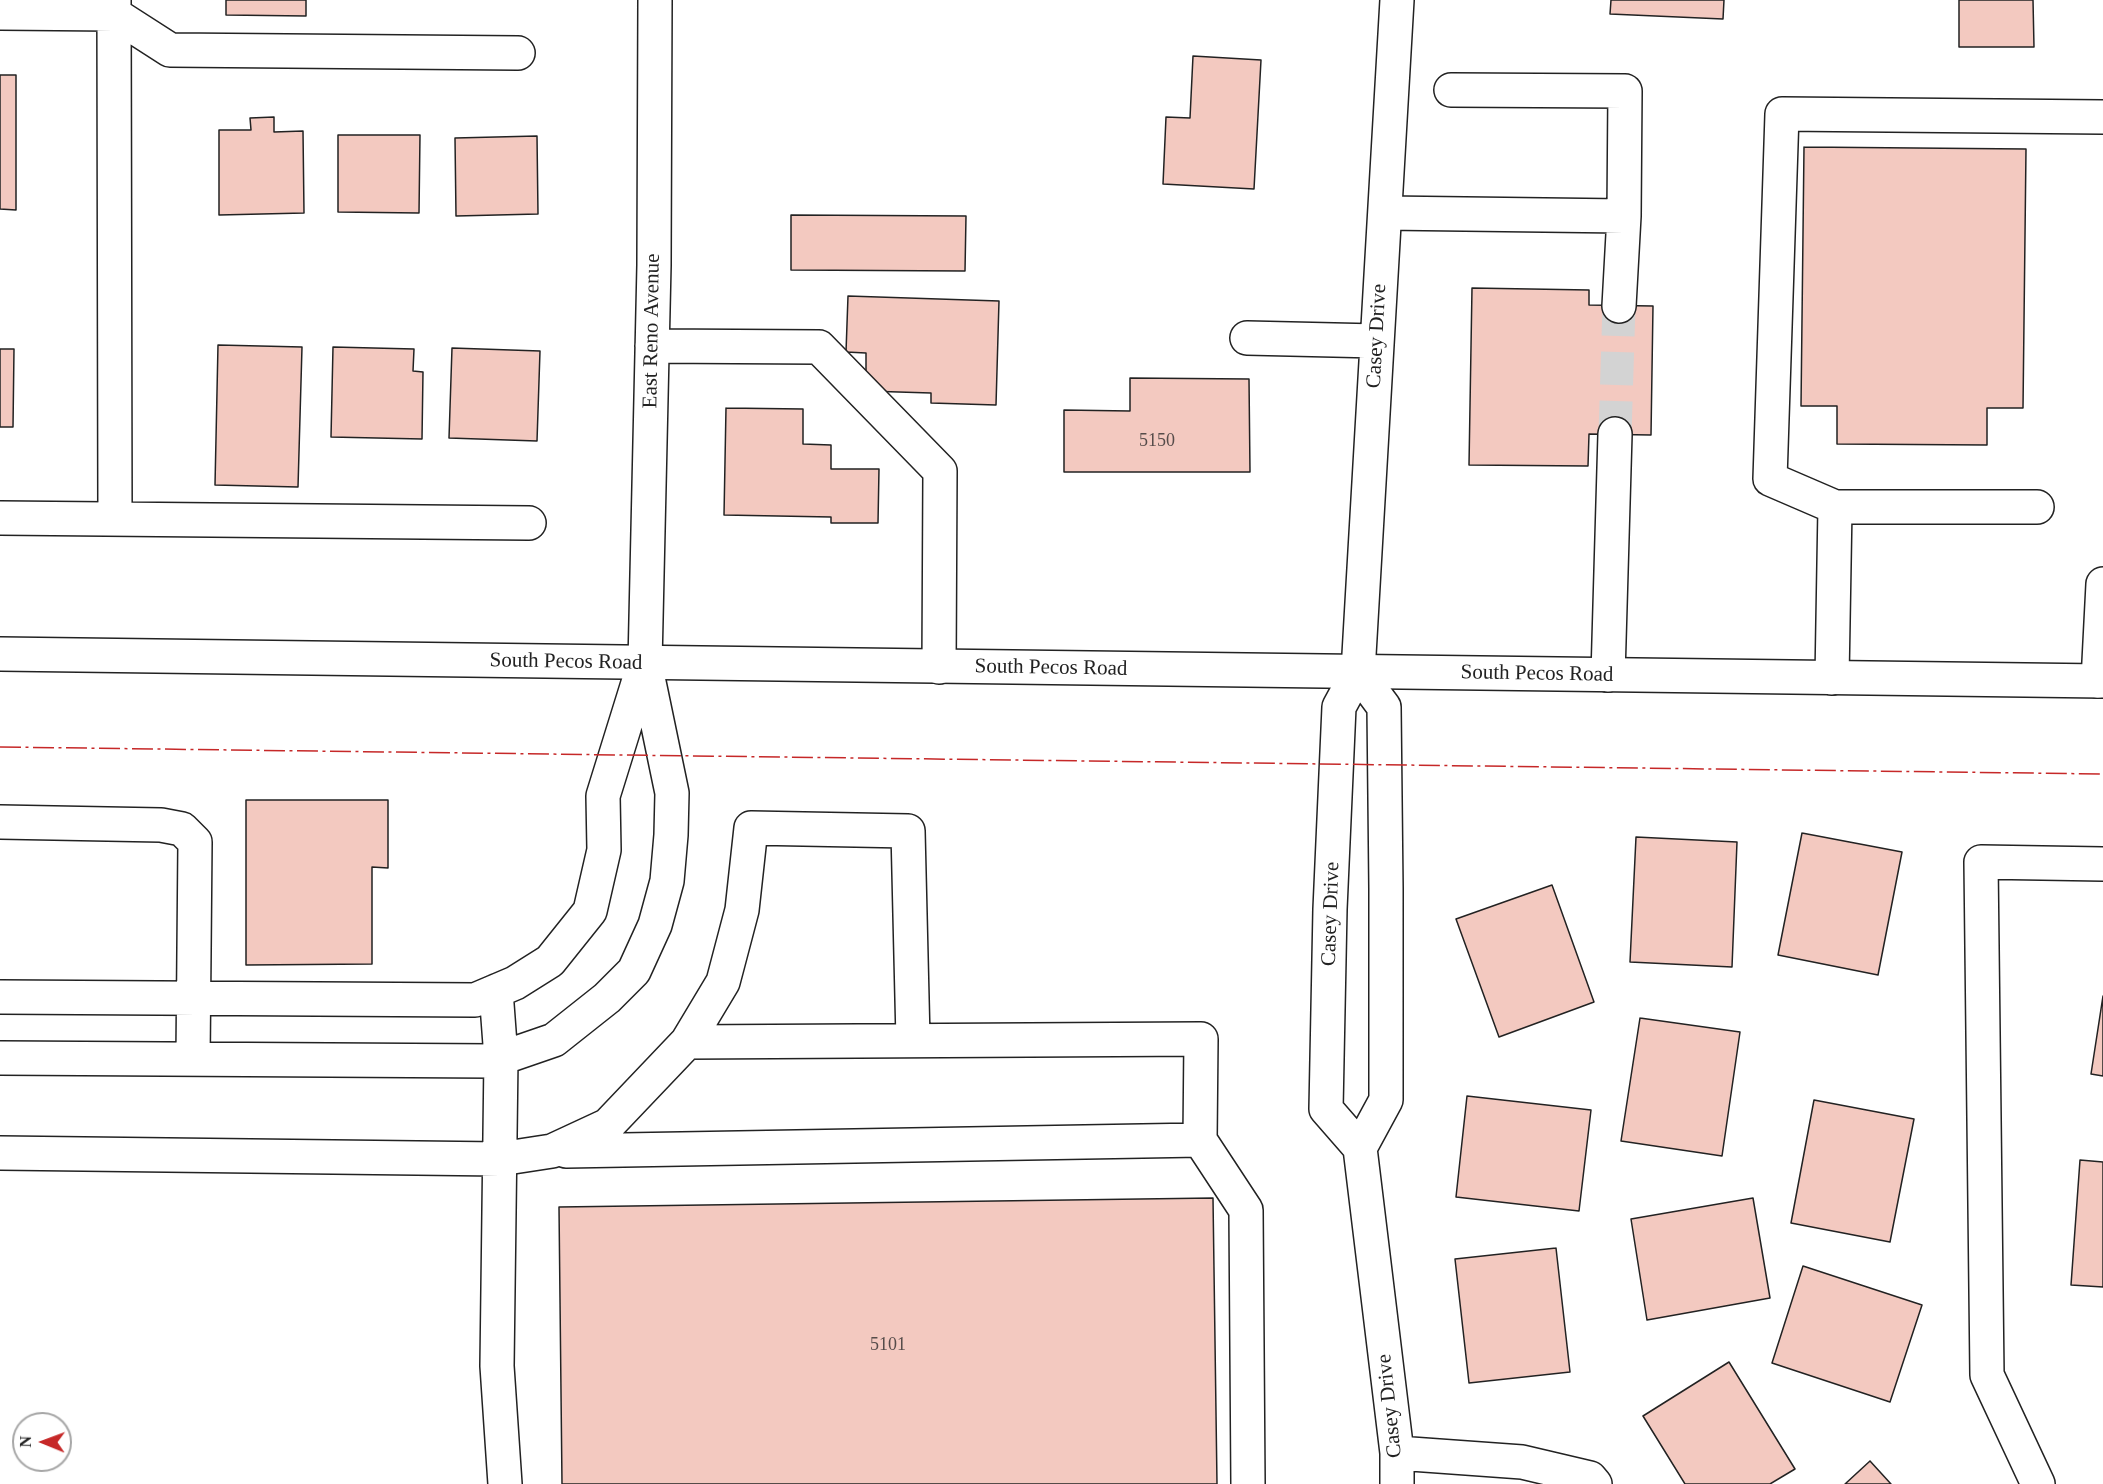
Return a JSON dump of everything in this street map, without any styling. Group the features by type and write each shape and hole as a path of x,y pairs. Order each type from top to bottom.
{"street":[{"name":"East Reno Avenue","path":"645,663 652,346 655,0"},
{"name":"Casey Drive","path":"1397,0 1358,672 1339,707 1330,909 1326,1109 1360,1148 1397,1468"},
{"path":"0,12 114,7 170,50 518,53"},
{"path":"114,7 115,519"},
{"path":"1451,90 1625,91 1624,216 1619,306"},
{"path":"2037,507 1835,507 1770,479 1782,114 2103,117"},
{"path":"1385,213 1624,216"},
{"path":"1246,338 1377,341"},
{"path":"652,346 819,348 940,471 939,667"},
{"path":"1608,675 1615,434"},
{"path":"1832,678 1835,507"},
{"path":"0,518 529,523"},
{"path":"2101,681 2103,584"},
{"name":"South Pecos Road","path":"0,654 2101,681"},
{"path":"0,997 475,1000 515,983 550,962 590,911 604,850 603,796 645,663"},
{"path":"0,1058 493,1061 554,1040 607,998 634,971 655,926 667,881 672,793 645,663"},
{"path":"1358,672 1384,707 1386,901 1386,1100 1360,1148"},
{"path":"0,822 161,825 182,829 195,842 192,1059"},
{"path":"552,1151 608,1125 687,1042 723,982 742,910 751,828 908,831 913,1040"},
{"path":"2038,1484 1987,1375 1981,862 2103,864"},
{"path":"496,991 501,1058 497,1366 505,1484"},
{"path":"687,1042 1201,1039 1200,1140 1246,1210 1248,1484"},
{"path":"0,1153 500,1159 552,1151 1200,1140"},
{"path":"1397,1468 1522,1462 1591,1482"}],"building":[{"path":"226,0 306,0 306,16 226,15"},
{"path":"1611,0 1724,0 1723,19 1610,14"},
{"path":"1959,0 2033,0 2034,47 1959,47"},
{"path":"1193,56 1261,60 1254,189 1163,184 1166,117 1190,118"},
{"path":"0,75 16,75 16,210 0,209"},
{"path":"274,117 274,132 303,131 304,213 219,215 219,130 251,130 250,118"},
{"path":"338,135 420,135 419,213 338,212"},
{"path":"537,136 538,214 456,216 455,138"},
{"path":"1804,147 2026,149 2023,408 1987,408 1987,445 1837,444 1837,406 1801,406"},
{"path":"791,215 966,216 965,271 791,270"},
{"path":"1472,288 1589,290 1589,305 1653,306 1651,435 1589,434 1588,466 1469,465"},
{"path":"848,296 999,301 996,405 931,403 931,393 866,391 866,353 846,352"},
{"path":"218,345 302,347 298,487 215,485"},
{"path":"333,347 414,349 413,371 423,372 422,439 331,437"},
{"path":"452,348 540,351 537,441 449,438"},
{"path":"0,349 14,349 13,427 0,427"},
{"path":"1130,378 1249,379 1250,472 1064,472 1064,410 1130,411"},
{"path":"726,408 803,409 803,444 831,445 831,469 879,469 878,523 831,523 831,517 724,515"},
{"path":"246,800 388,800 388,868 372,867 372,964 246,965"},
{"path":"1802,833 1902,852 1878,975 1778,955"},
{"path":"1636,837 1737,842 1732,967 1630,962"},
{"path":"1552,885 1594,1002 1499,1037 1456,919"},
{"path":"2103,996 2103,1076 2091,1074"},
{"path":"1640,1018 1740,1032 1722,1156 1621,1141"},
{"path":"1467,1096 1591,1110 1579,1211 1456,1197"},
{"path":"1814,1100 1914,1119 1890,1242 1791,1223"},
{"path":"2080,1160 2103,1162 2103,1287 2071,1285"},
{"path":"1213,1198 1217,1484 562,1484 559,1207"},
{"path":"1753,1198 1770,1298 1647,1320 1631,1219"},
{"path":"1556,1248 1570,1372 1469,1383 1455,1259"},
{"path":"1803,1266 1922,1305 1890,1402 1772,1363"},
{"path":"1729,1362 1795,1469 1770,1484 1685,1484 1643,1416"},
{"path":"1870,1461 1891,1484 1845,1484"}],"tunnel":[{"path":"1615,434 1619,306"}],"power":[{"path":"0,747 2103,774"}]}
